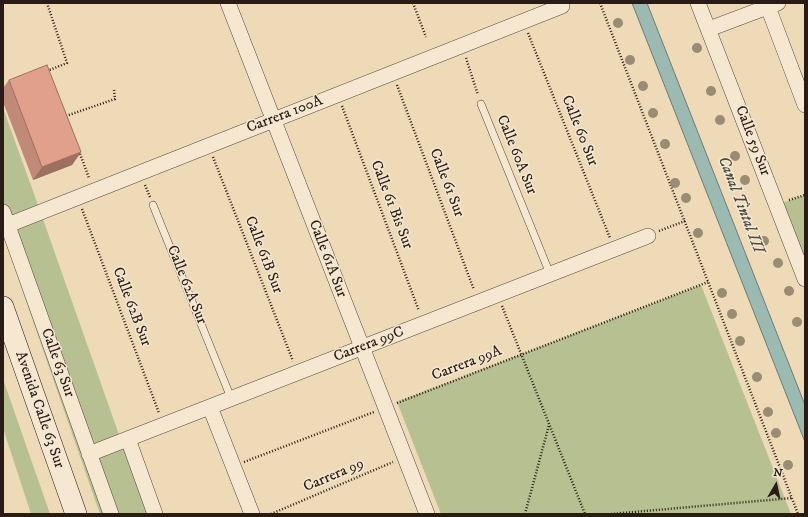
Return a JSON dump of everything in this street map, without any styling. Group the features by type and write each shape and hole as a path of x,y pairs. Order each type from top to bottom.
{"main road":[{"name":"Avenida Calle 63 Sur","path":"3,307 76,514"}],"street":[{"name":"Calle 61A Sur","path":"228,3 426,514"},
{"name":"Calle 59 Sur","path":"698,3 805,279"},
{"path":"709,29 773,5 805,104"},
{"name":"Carrera 100A","path":"5,218 78,197 562,6"},
{"name":"Calle 63 Sur","path":"5,218 111,514"},
{"name":"Carrera 99C","path":"89,454 648,236"},
{"path":"210,407 252,514"},
{"path":"128,439 155,514"}],"lane":[{"name":"Calle 60A Sur","path":"481,104 550,274"},
{"name":"Calle 62A Sur","path":"153,205 231,398"}],"path":[{"path":"42,72 67,63 47,3"},
{"path":"413,3 426,38"},
{"path":"600,3 798,514"},
{"name":"Calle 60 Sur","path":"524,21 614,249"},
{"name":"Calle 60A Sur","path":"462,46 481,104"},
{"path":"47,70 50,77"},
{"name":"Calle 61 Sur","path":"392,73 479,302"},
{"path":"63,110 66,116 115,99 114,90"},
{"name":"Calle 61 Bis Sur","path":"338,94 424,323"},
{"name":"Calle 61B Sur","path":"208,145 298,373"},
{"path":"77,146 94,190"},
{"path":"140,172 153,205"},
{"name":"Calle 62B Sur","path":"78,197 164,425"},
{"path":"648,236 685,222"},
{"name":"Carrera 99A","path":"233,466 708,282"},
{"path":"498,294 585,514"},
{"path":"525,514 550,425"},
{"name":"Carrera 99","path":"271,514 405,458"},
{"path":"611,514 792,498"}],"green space":[{"path":"3,108 147,514 100,514 3,235"},
{"path":"805,195 805,255 802,256 782,203"},
{"path":"701,285 791,514 441,514 397,402"},
{"path":"3,379 50,514 31,514 3,428"}],"water":[{"path":"632,3 647,3 805,405 805,442"}],"building":[{"path":"47,65 81,152 42,167 9,80"}],"water label":[{"name":"Canal Tintal III","path":"740,205"}]}
